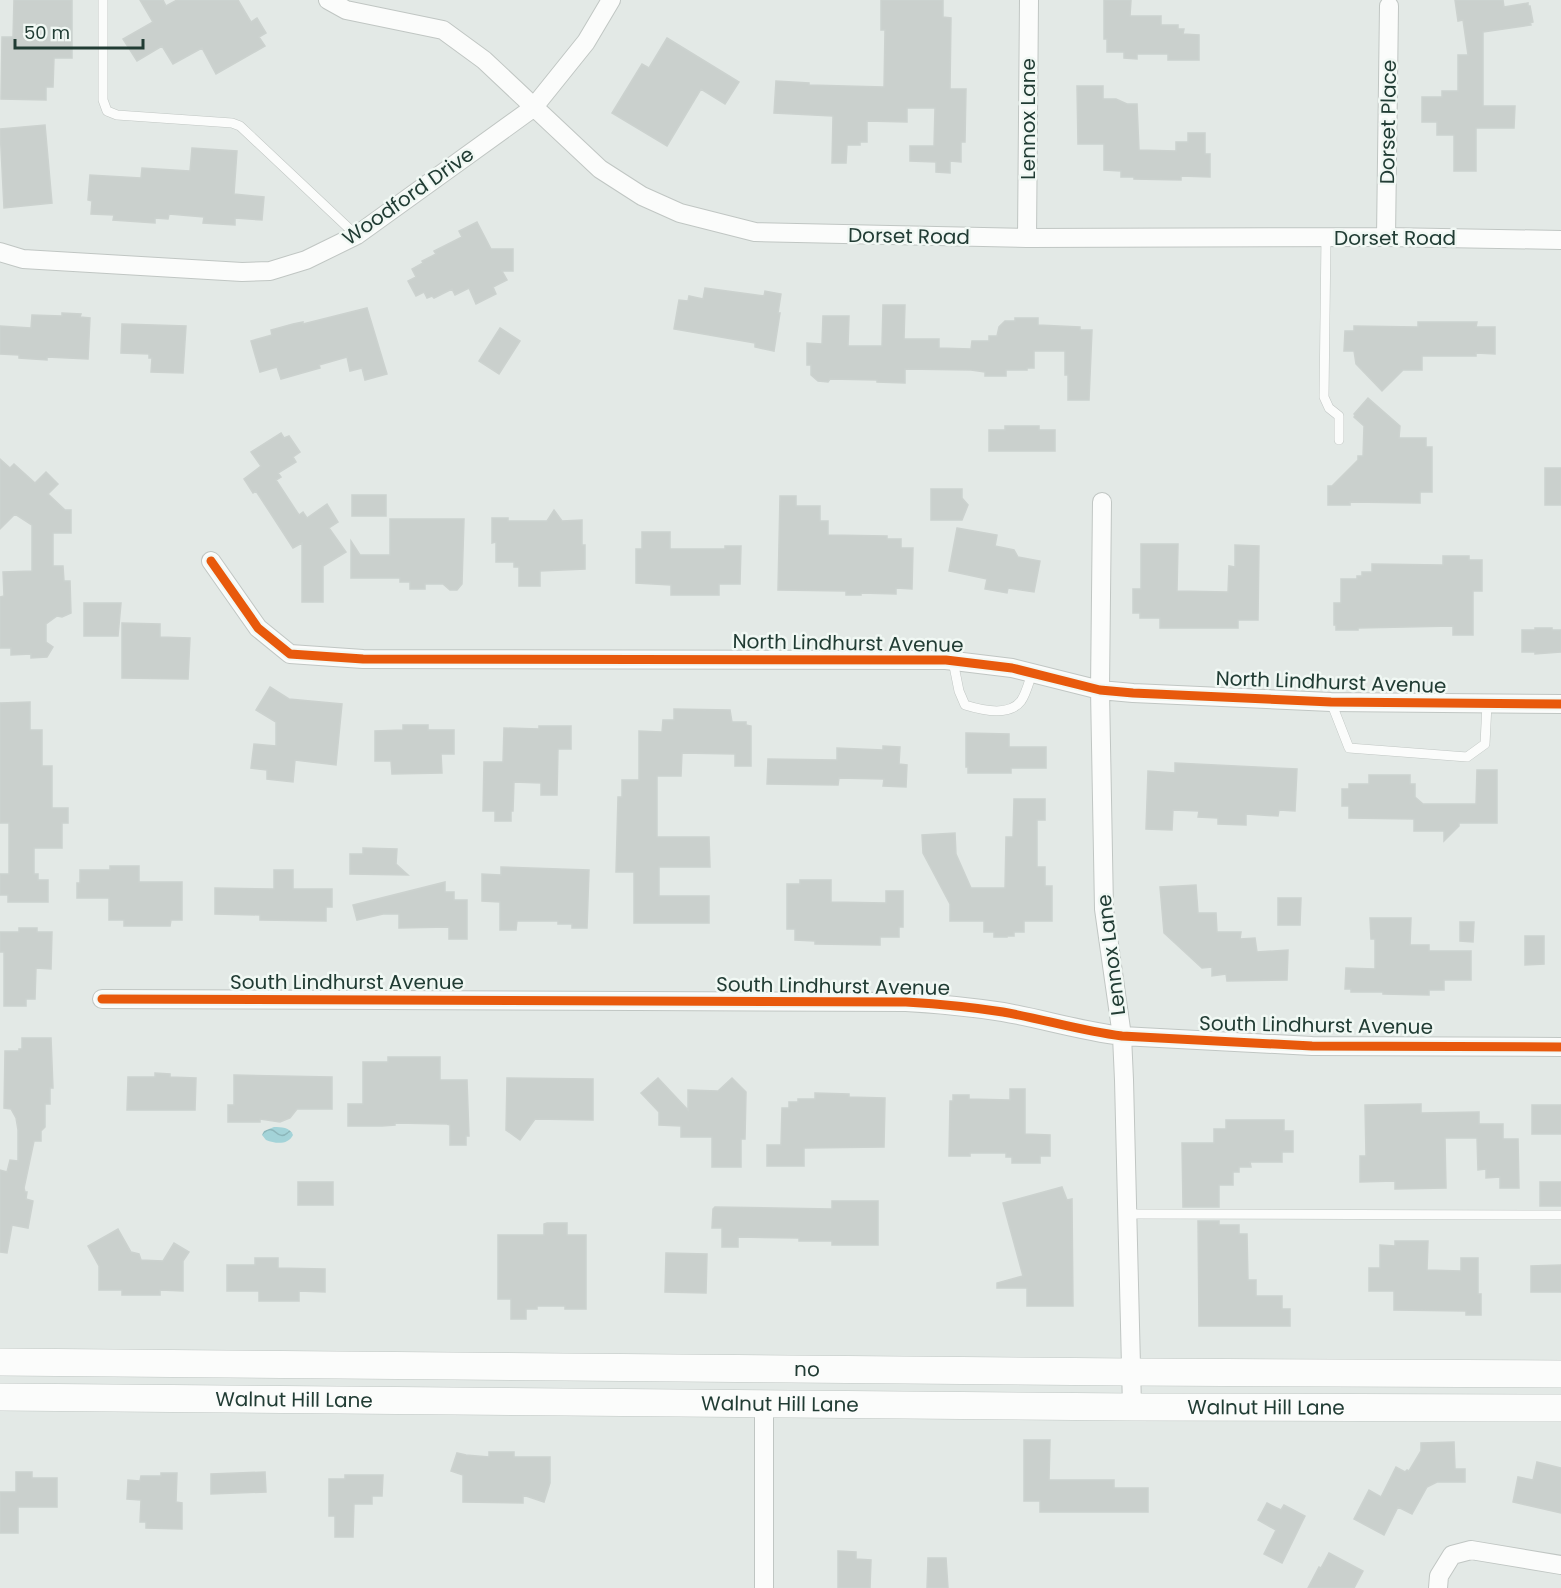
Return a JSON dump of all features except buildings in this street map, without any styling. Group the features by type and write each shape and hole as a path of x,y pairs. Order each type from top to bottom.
{"main road":[{"name":"Walnut Hill Lane","path":"0,1362 763,1369"},
{"path":"337,1365 338,1400"},
{"path":"763,1369 764,1404"},
{"name":"no","path":"763,1369 852,1370"},
{"name":"Walnut Hill Lane","path":"852,1370 1561,1374"},
{"name":"Walnut Hill Lane","path":"0,1398 1561,1408"}],"street":[{"name":"Dorset Road","path":"328,0 346,10 443,30 484,60 600,169 642,196 690,216 754,232 1027,238 1386,237 1561,240"},
{"name":"Woodford Drive","path":"0,252 23,259 242,272 270,271 306,260 357,236 533,108 586,42 611,0"},
{"name":"Lennox Lane","path":"1027,238 1029,0"},
{"name":"Dorset Place","path":"1386,237 1389,6"},
{"name":"Lennox Lane","path":"1102,502 1100,690 1104,909 1122,1036 1132,1407"},
{"name":"North Lindhurst Avenue","path":"212,561 258,628 290,654 363,659 603,658 953,661 1012,668 1100,690 1133,693 1331,702 1561,704"},
{"name":"South Lindhurst Avenue","path":"102,999 906,1002 954,1005 1005,1013 1122,1036 1312,1046 1561,1047"},
{"path":"764,1404 764,1588"},
{"path":"1438,1588 1439,1576 1452,1555 1471,1550 1561,1565"}],"lane":[{"path":"103,0 103,100 107,111 117,115 232,123 240,126 357,236"},
{"path":"1326,237 1324,397 1329,408 1339,416 1339,440"},
{"path":"953,661 959,691 965,705 983,710 1012,709 1022,700 1032,673"},
{"path":"1331,702 1349,748 1467,757 1485,744 1487,704"},
{"path":"1128,1214 1561,1215"}],"water":[{"path":"274,1127 288,1129 293,1135 288,1141 281,1143 266,1140 262,1135 264,1131"}],"cycle path":[{"path":"211,561 258,628 290,654 363,659 946,660 1012,668 1100,690 1133,693 1331,702 1561,704"},
{"path":"102,999 906,1002 1003,1012 1122,1036 1312,1046 1561,1047"}]}
